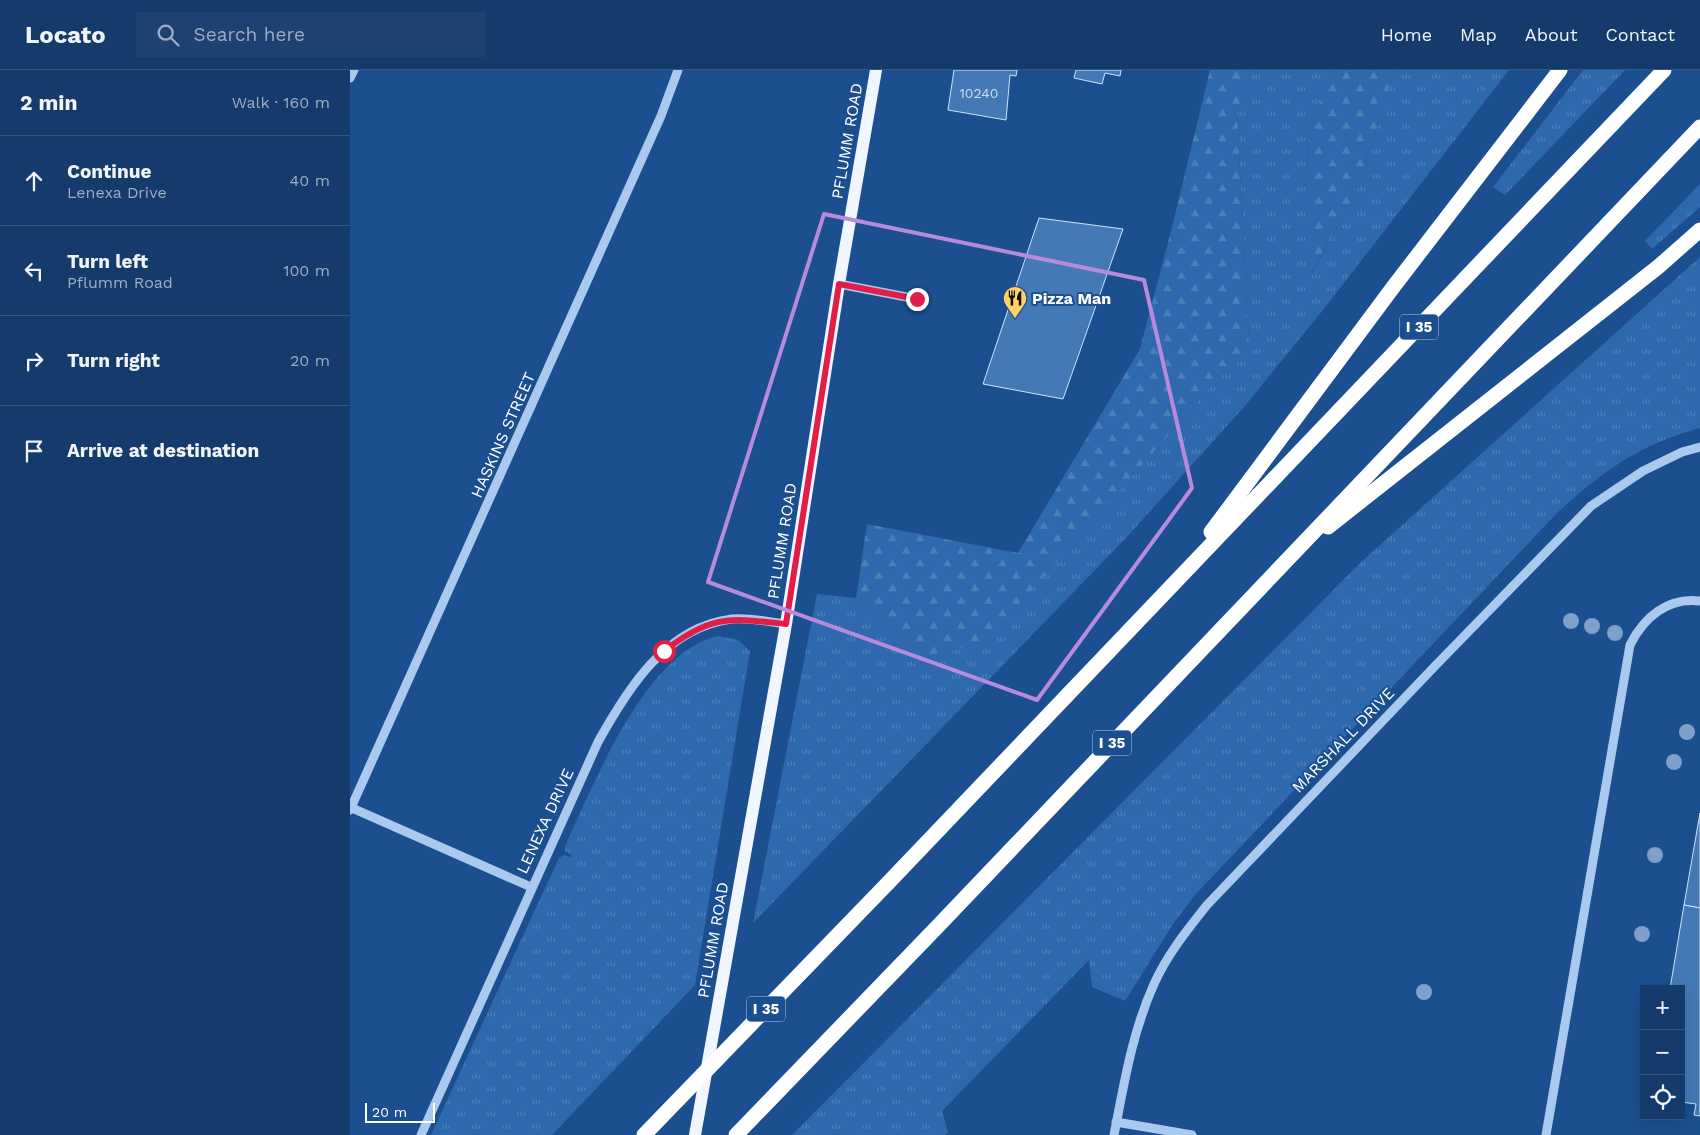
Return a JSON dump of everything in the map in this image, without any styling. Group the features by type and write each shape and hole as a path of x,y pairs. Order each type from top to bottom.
{"highway":[{"path":"1173,583 1394,286 1560,70"},
{"name":"I 35","path":"644,1135 1664,70"},
{"name":"I 35","path":"736,1135 939,925 1700,127"},
{"path":"1285,562 1658,267 1700,230"}],"main road":[{"name":"PFLUMM ROAD","path":"695,1135 786,624 839,284 876,70"}],"street":[{"path":"350,78 354,70"},
{"name":"HASKINS STREET","path":"350,808 661,116 678,70"},
{"path":"839,284 917,299"},
{"name":"MARSHALL DRIVE","path":"1114,1135 1138,1024 1154,983 1178,942 1207,905 1442,658 1591,506 1644,470 1682,452 1700,447"},
{"path":"1546,1135 1630,645 1643,623 1660,609 1683,601 1700,602"},
{"name":"LENEXA DRIVE","path":"421,1135 598,742 616,711 645,670 684,636 708,624 734,619 786,624"},
{"path":"350,808 532,887"},
{"path":"1116,1122 1192,1135"}],"highlighted area":[{"path":"824,214 1144,280 1192,488 1037,700 708,582"}],"green space":[{"path":"1210,70 1252,70 1237,111 1249,344 991,636 932,660 856,598 867,524 1018,553 1140,349"},
{"path":"1252,70 1331,70 1308,137 1312,273 1354,197 1395,70 1509,70 1323,310 1244,407 1126,538 753,923 817,594 856,598 932,660 1249,344 1237,111"},
{"path":"1331,70 1395,70 1354,197 1311,274 1308,137"},
{"path":"1583,70 1625,70 1505,195 1493,187"},
{"path":"1700,184 1700,207 1652,249 1645,241"},
{"path":"1700,257 1700,428 1659,442 1623,461 1591,484 1557,513 1195,895 1173,924 1125,1001 1092,987 1089,960 942,1111 948,1132 945,1135 792,1135 1361,562"},
{"path":"718,636 738,640 750,651 695,985 552,1135 431,1135 559,858 564,855 571,857 572,855 565,851 565,846 591,789 625,724 645,693 667,667 692,647"}],"building":[{"path":"954,70 1017,70 1016,76 1010,75 1006,120 948,110"},
{"path":"1076,70 1121,70 1120,76 1105,73 1102,84 1074,78"},
{"path":"1039,218 1123,229 1063,399 983,384"},
{"path":"1700,813 1700,908 1684,905"},
{"path":"1684,905 1700,908 1700,1116 1694,1115 1696,1104 1685,1103 1685,985 1671,985"}],"place":[{"name":"Pizza Man","path":"1015,319"}],"route":[{"path":"664,651 684,636 708,624 734,619 786,624 839,284 917,299"}]}
